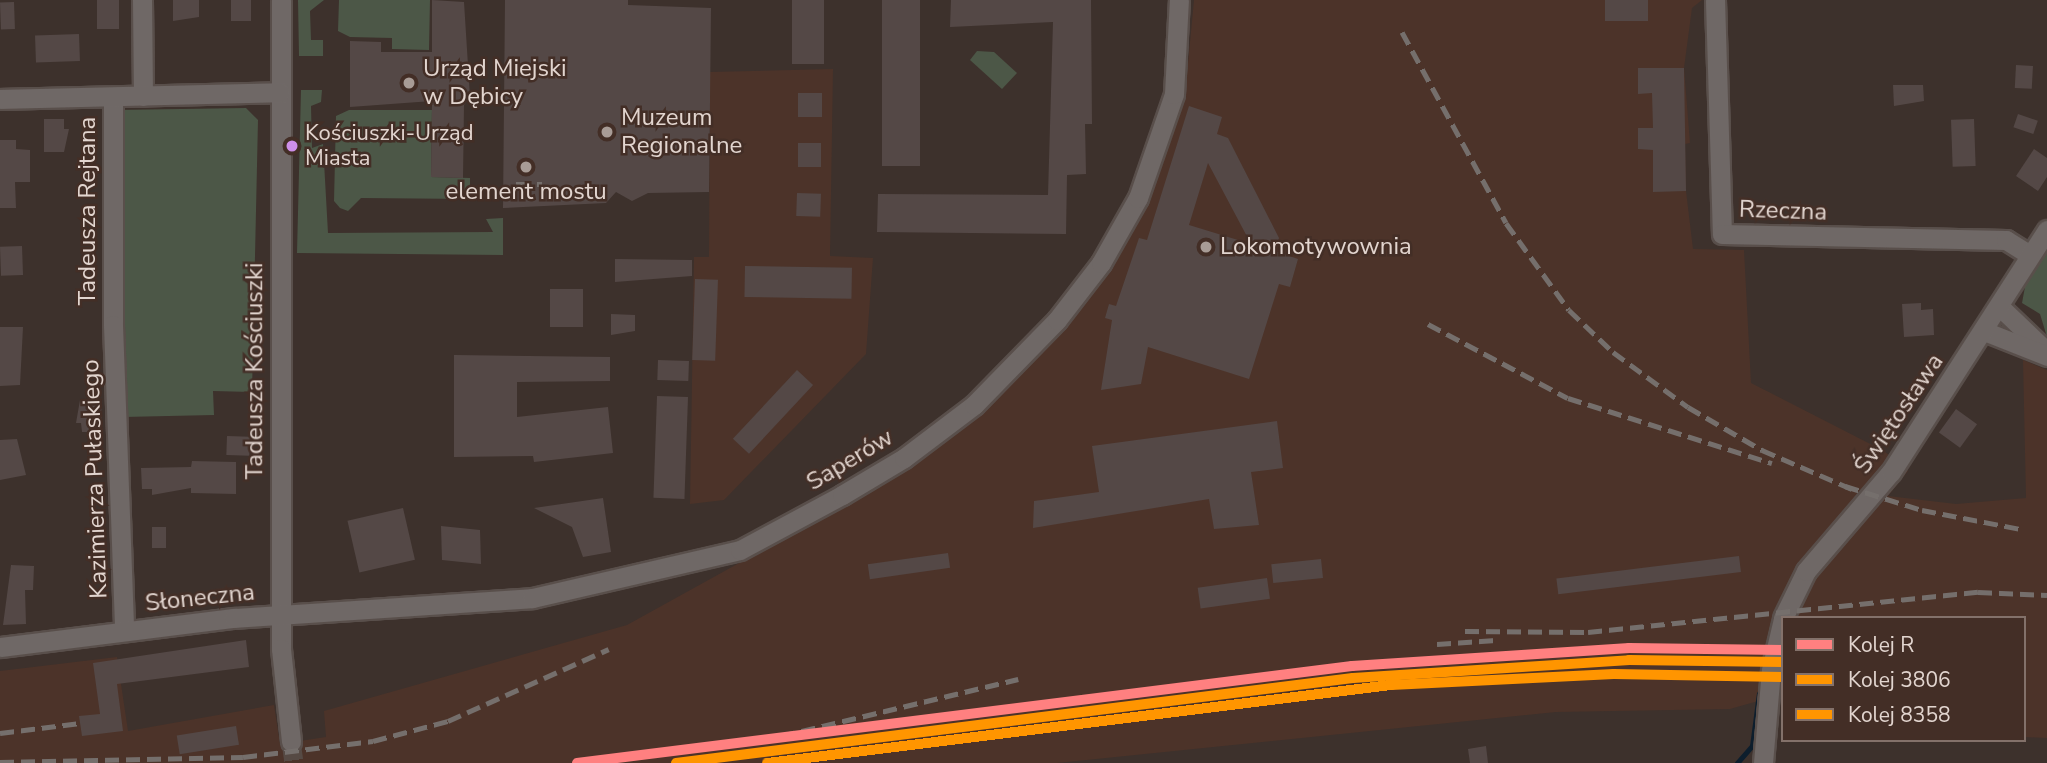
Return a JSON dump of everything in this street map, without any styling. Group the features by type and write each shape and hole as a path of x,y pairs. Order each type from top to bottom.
{"street":[{"path":"142,0 143,96"},
{"name":"Tadeusza Kościuszki","path":"281,0 280,614 291,741"},
{"name":"Saperów","path":"280,614 511,602 720,556 761,540 904,458 974,405 1026,353 1078,293 1121,231 1174,94 1180,0"},
{"name":"Rzeczna","path":"1715,0 1722,234 2006,240 2031,255"},
{"path":"0,99 280,92"},
{"name":"Tadeusza Rejtana","path":"113,97 113,326"},
{"name":"Świętosława","path":"1784,616 1806,571 1889,474 2047,230"},
{"path":"1998,306 2047,354"},
{"name":"Kazimierza Pułaskiego","path":"113,326 124,631"},
{"path":"1984,331 2047,354"},
{"name":"Słoneczna","path":"0,647 280,614"},
{"name":"Świętosława","path":"1763,763 1771,670 1781,627"}],"shaded area":[{"path":"1194,0 1702,0 1692,8 1684,68 1690,143 1685,144 1686,191 1693,249 1744,250 1751,383 1884,451 1908,471 1888,496 1956,504 2026,498 2023,360 2047,370 2047,738 2026,737 2026,616 1781,616 1781,695 1730,709 1556,712 1057,763 0,763 0,671 117,657 128,731 274,705 280,744 326,737 324,711 627,625 864,494 970,420 1048,345 1117,258 1147,202 1172,136 1187,74"},
{"path":"833,69 830,256 873,258 866,354 724,500 690,504 694,257 709,257 710,72"}],"green space":[{"path":"298,0 324,0 310,11 311,40 323,40 323,56 299,56"},
{"path":"339,0 430,0 429,50 392,49 392,38 350,37 338,31"},
{"path":"977,51 994,52 1017,73 1002,89 970,60"},
{"path":"301,90 322,90 321,102 311,106 312,148 323,144 328,233 493,232 486,219 503,218 503,255 297,253"},
{"path":"246,108 258,120 252,392 213,391 214,415 123,417 116,110"},
{"path":"349,110 432,110 431,177 470,178 470,199 361,198 348,211 340,208 334,201 336,116"},
{"path":"2047,244 2047,337 2040,314 2022,303 2027,276"}],"building":[{"path":"97,0 119,0 119,29 97,29"},
{"path":"173,0 199,0 199,17 173,21"},
{"path":"231,0 251,0 251,21 231,21"},
{"name":"Urząd Miejski w Dębicy","path":"432,0 464,2 470,97 464,105 463,178 431,177 432,101 350,107 350,41 381,42 381,52 432,52"},
{"name":"Muzeum Regionalne","path":"505,0 628,0 628,5 711,8 709,192 648,193 632,201 616,192 606,203 503,208"},
{"path":"792,0 824,0 824,64 792,64"},
{"path":"882,0 920,0 920,166 882,166"},
{"path":"951,0 1091,0 1092,124 1085,124 1086,174 1067,175 1066,234 877,232 878,194 1048,195 1053,22 950,27"},
{"path":"1605,0 1648,0 1648,21 1605,21"},
{"path":"0,2 14,2 15,29 1,29"},
{"path":"79,34 80,61 36,63 35,36"},
{"path":"2016,65 2033,66 2032,89 2015,88"},
{"path":"1638,68 1684,68 1686,191 1653,192 1653,150 1638,149 1638,128 1653,128 1652,93 1638,94"},
{"path":"1893,85 1923,85 1924,101 1894,106"},
{"path":"798,93 822,93 822,117 798,117"},
{"name":"Lokomotywownia","path":"1189,106 1222,117 1217,134 1228,138 1279,238 1275,251 1298,259 1290,287 1279,284 1249,379 1148,347 1141,384 1101,390 1112,320 1105,318 1109,304 1116,306 1139,238 1147,240","holes":["1208,163 1251,244 1189,225"]},
{"path":"2018,114 2038,121 2033,134 2013,127"},
{"path":"44,119 64,119 64,129 69,129 64,152 44,152"},
{"path":"1974,119 1976,166 1953,167 1951,120"},
{"path":"0,140 16,140 16,149 30,150 30,182 15,182 16,208 0,208"},
{"path":"798,143 821,143 821,167 798,167"},
{"path":"2034,149 2047,158 2047,177 2038,191 2016,176"},
{"path":"797,193 821,194 820,217 796,216"},
{"path":"22,246 23,275 1,276 0,247"},
{"path":"615,259 692,260 692,276 615,282"},
{"path":"745,266 852,268 851,299 744,297"},
{"path":"695,279 718,280 715,361 692,360"},
{"path":"550,289 583,289 583,327 550,327"},
{"path":"1921,303 1921,310 1933,309 1934,335 1904,337 1902,304"},
{"path":"611,314 635,315 635,331 611,335"},
{"path":"0,327 23,327 20,385 0,386"},
{"path":"454,355 610,357 610,381 517,382 517,417 608,407 613,453 534,462 533,456 454,457"},
{"path":"658,360 689,361 688,381 657,380"},
{"path":"797,370 813,385 749,454 733,439"},
{"path":"657,396 688,397 684,499 653,498"},
{"path":"101,399 102,432 82,432 81,423 76,423 80,400"},
{"path":"1956,409 1977,424 1960,448 1939,432"},
{"path":"1277,421 1283,468 1251,472 1259,525 1214,529 1209,499 1033,528 1034,501 1099,492 1092,446"},
{"path":"227,436 250,437 249,456 226,455"},
{"path":"17,439 26,475 0,480 0,440"},
{"path":"192,461 236,462 236,494 191,493 191,488 152,495 152,489 142,489 141,468 191,467"},
{"path":"603,498 611,552 583,557 572,527 534,508"},
{"path":"403,508 415,560 359,572 347,521"},
{"path":"441,526 480,530 481,564 442,560"},
{"path":"152,527 166,527 166,548 152,548"},
{"path":"948,553 950,568 870,579 868,564"},
{"path":"1739,556 1741,572 1558,594 1556,578"},
{"path":"1321,559 1323,578 1273,583 1271,564"},
{"path":"11,565 34,566 33,590 25,590 26,624 3,625"},
{"path":"1267,578 1270,599 1201,609 1198,588"},
{"path":"246,640 249,667 117,684 123,731 82,736 79,716 100,714 93,663"},
{"path":"236,726 239,745 180,754 177,735"},
{"path":"1486,746 1488,763 1470,763 1468,749"}],"waterway":[{"path":"1737,763 1752,746 1759,693"}],"tunnel":[{"path":"291,741 294,763"}],"railway":[{"path":"1402,32 1506,223 1569,310 1613,352 1688,407 1762,450 1852,489"},
{"path":"516,184 542,184"},
{"path":"1428,324 1568,398 1772,463"},
{"path":"1845,486 1922,510 2021,529"},
{"path":"1465,631 1588,632 1978,592 2047,595"},
{"path":"1437,644 1496,640"},
{"path":"0,762 243,757 373,741 448,721 609,649"},
{"path":"781,736 1018,679"},
{"path":"0,733 80,723"}],"rail line":[{"name":"R","path":"577,763 1352,666 1629,648 1781,650"},
{"name":"3806","path":"676,763 1353,678 1629,660 1781,662"},
{"name":"8358","path":"767,763 1391,685 1614,674 1781,677"}],"place":[{"name":"Urząd Miejski w Dębicy","path":"409,83"},
{"name":"Muzeum Regionalne","path":"607,132"},
{"name":"Kościuszki-Urząd Miasta","path":"292,146"},
{"name":"element mostu","path":"526,167"},
{"name":"Lokomotywownia","path":"1206,247"}]}
